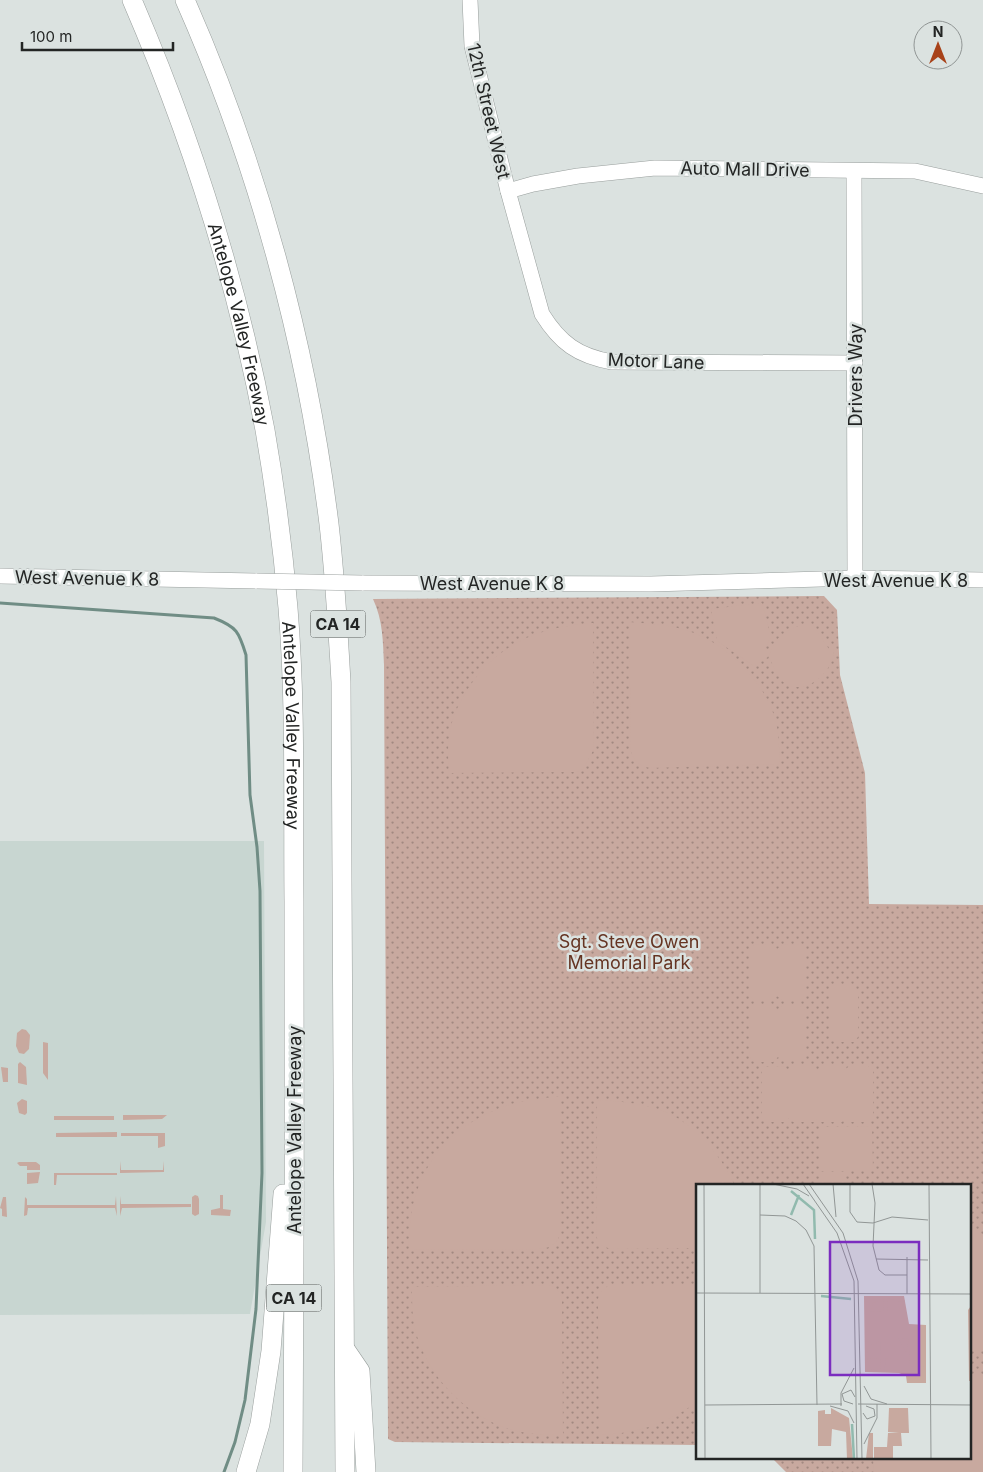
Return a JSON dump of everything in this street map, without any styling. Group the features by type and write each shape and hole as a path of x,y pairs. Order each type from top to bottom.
{"highway":[{"name":"Antelope Valley Freeway","path":"132,0 158,60 189,144 221,244 245,332 265,432 277,512 288,608 292,704 295,1124 293,1472"},
{"name":"CA 14","path":"185,0 236,127 270,234 293,326 316,435 328,523 337,606 341,682 345,1472"},
{"path":"246,1472 260,1424 269,1360 285,1168 295,1124"},
{"path":"345,1349 360,1371 366,1472"}],"street":[{"name":"12th Street West","path":"470,0 472,46 508,191"},
{"name":"Auto Mall Drive","path":"508,191 533,184 578,176 655,168 915,171 983,186"},
{"name":"Drivers Way","path":"854,171 855,578"},
{"name":"Motor Lane","path":"508,191 542,314 563,341 584,355 612,362 855,363"},
{"name":"West Avenue K 8","path":"0,576 257,581 651,584 855,578 983,580"}],"shaded area":[{"path":"0,841 264,841 266,1222 250,1314 0,1315"}],"green space":[{"name":"Sgt. Steve Owen Memorial Park","path":"824,596 837,610 840,675 865,773 869,904 983,905 983,1472 786,1472 774,1460 970,1460 970,1184 696,1184 696,1445 395,1442 388,1439 384,665 381,623 373,599"},
{"path":"762,603 771,637 765,648 768,657 754,666 717,641 711,609"},
{"path":"629,622 667,626 694,633 727,652 749,672 772,709 777,727 780,764 650,768 638,763 631,752"},
{"path":"593,623 594,749 583,769 576,772 449,773 449,738 455,713 466,692 490,662 520,641 537,634 573,625"},
{"path":"801,625 813,625 829,649 834,649 830,665 825,673 810,684 794,687 786,684 781,679 769,657 773,645 780,636"},
{"path":"772,944 777,949 782,945 800,944 805,949 805,995 800,1000 782,1000 777,996 773,1000 754,1000 749,995 749,949 754,945"},
{"path":"835,986 853,986 858,991 858,1037 854,1042 835,1042 830,1037 830,991"},
{"path":"754,1006 773,1006 777,1010 782,1006 800,1006 805,1010 805,1057 801,1061 782,1061 778,1057 773,1062 754,1062 750,1057 749,1011"},
{"path":"22,1029 26,1030 30,1035 29,1049 24,1054 19,1053 16,1046 17,1033"},
{"path":"43,1042 48,1043 48,1080 43,1073"},
{"path":"20,1062 26,1067 27,1085 18,1083 18,1064"},
{"path":"784,1066 789,1071 794,1066 813,1066 817,1070 822,1066 840,1066 845,1070 849,1066 868,1066 873,1071 873,1119 869,1122 849,1122 845,1118 842,1122 821,1122 818,1119 814,1122 793,1122 789,1118 785,1122 767,1122 762,1118 762,1067"},
{"path":"1,1067 8,1068 8,1082 3,1082"},
{"path":"560,1096 561,1231 556,1242 551,1246 539,1249 409,1250 410,1226 420,1182 430,1163 443,1146 459,1131 478,1118 507,1105"},
{"path":"22,1099 27,1101 27,1113 25,1115 19,1113 17,1103"},
{"path":"597,1100 643,1105 671,1114 683,1121 713,1150 734,1184 696,1184 696,1248 614,1249 607,1248 599,1243 596,1234"},
{"path":"123,1115 167,1115 162,1119 123,1120"},
{"path":"54,1116 114,1116 114,1120 54,1120"},
{"path":"872,1126 873,1169 819,1169 819,1127"},
{"path":"117,1132 117,1137 56,1137 56,1133"},
{"path":"121,1133 165,1133 165,1146 158,1148 158,1136 121,1136"},
{"path":"120,1161 121,1170 163,1170 164,1161 164,1172 120,1173"},
{"path":"36,1162 40,1165 40,1170 27,1170 27,1166 20,1166 17,1163"},
{"path":"40,1172 38,1183 27,1184 27,1173"},
{"path":"819,1172 846,1172 846,1184 819,1184"},
{"path":"54,1173 117,1173 117,1175 57,1175 56,1185 54,1185"},
{"path":"195,1195 199,1199 199,1214 195,1216 192,1214 192,1197"},
{"path":"220,1195 223,1195 223,1209 231,1210 230,1216 211,1215 211,1210 220,1208"},
{"path":"116,1196 117,1216 115,1208 28,1208 27,1215 24,1216 25,1197 27,1205 115,1205"},
{"path":"120,1196 121,1204 191,1204 191,1207 122,1208 120,1216"},
{"path":"3,1197 6,1197 7,1217 2,1216 2,1209 0,1208"},
{"path":"970,1227 983,1238 983,1351 970,1351"},
{"path":"547,1285 557,1289 562,1299 563,1435 538,1434 514,1430 483,1418 470,1409 446,1387 427,1360 420,1345 413,1319 412,1287"},
{"path":"609,1285 696,1285 696,1403 673,1417 638,1430 599,1435 598,1299 600,1292"},
{"path":"970,1375 983,1375 983,1472 874,1472 873,1460 970,1460"}],"waterway":[{"path":"0,603 214,618 228,624 236,631 246,655 250,795 257,847 260,891 262,1173 256,1309 245,1400 235,1442 224,1472"}]}
